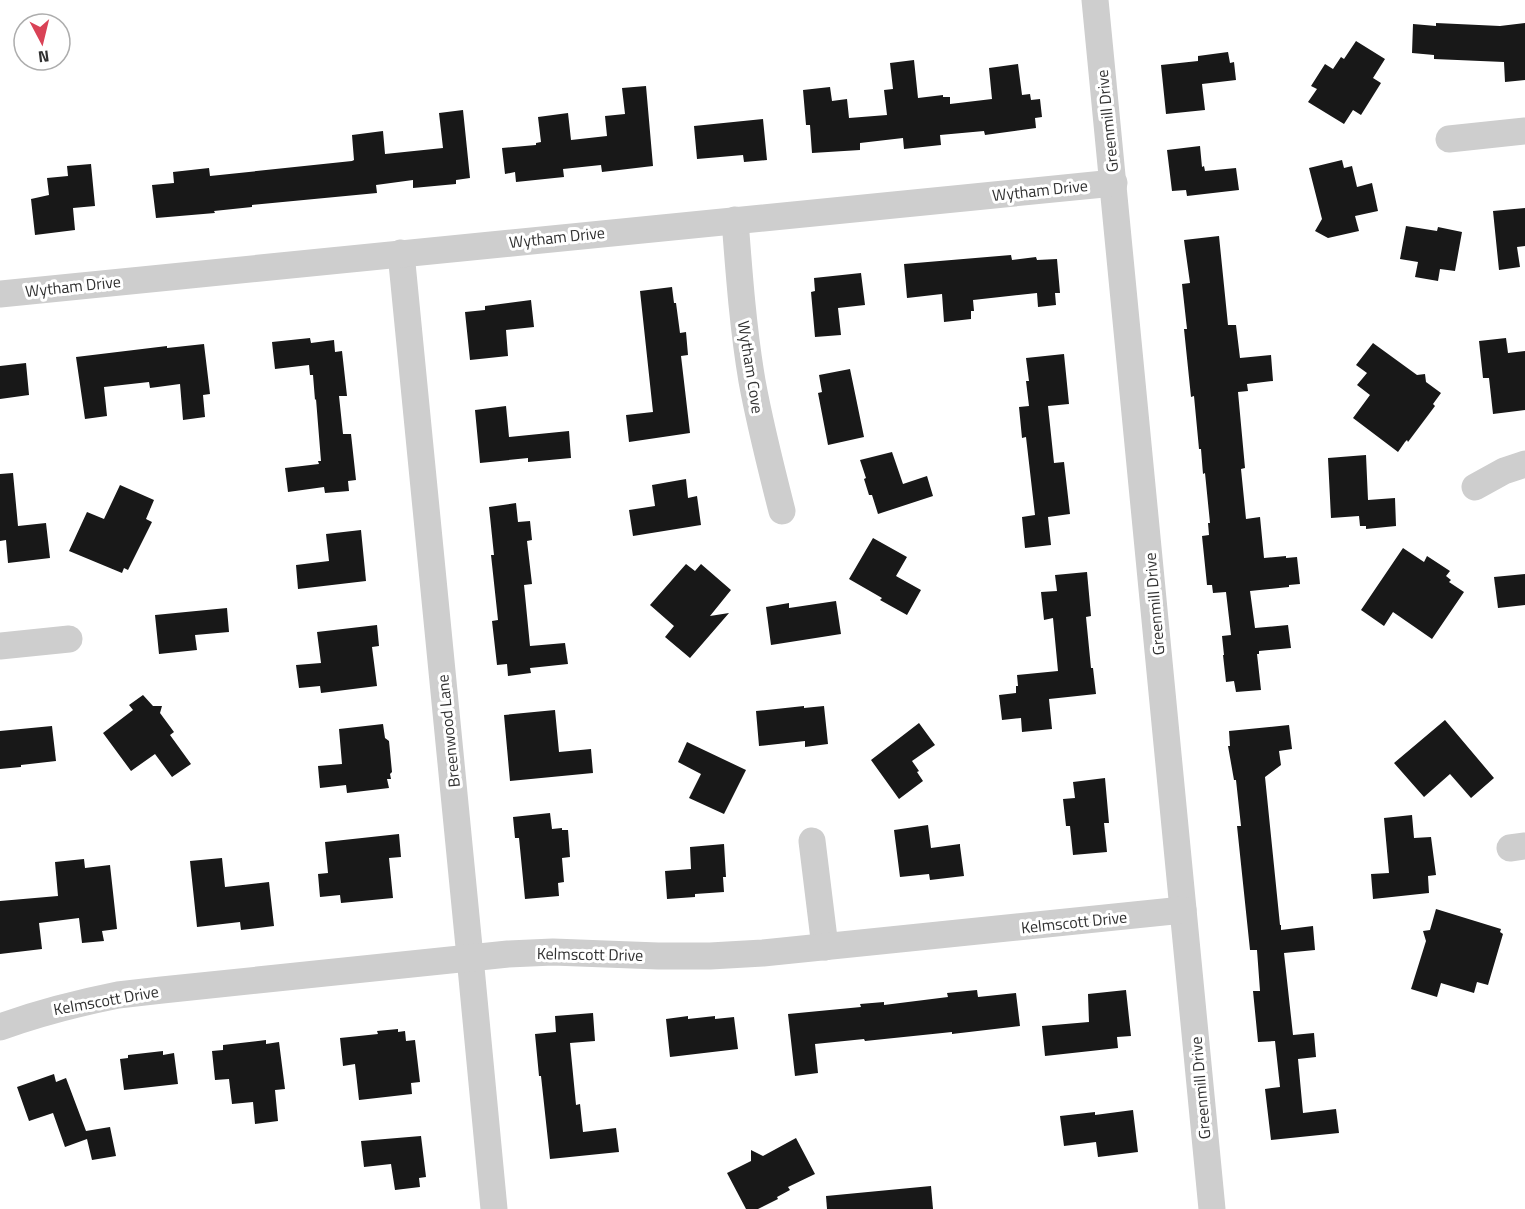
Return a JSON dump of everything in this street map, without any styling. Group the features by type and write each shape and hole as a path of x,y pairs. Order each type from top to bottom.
{"street":[{"name":"Greenmill Drive","path":"1095,0 1212,1209"},
{"path":"1449,139 1525,131"},
{"name":"Wytham Drive","path":"0,294 1114,183"},
{"name":"Wytham Cove","path":"735,220 745,331 752,378 760,422 782,511"},
{"name":"Breenwood Lane","path":"401,253 494,1209"},
{"path":"1475,487 1504,471 1525,464"},
{"path":"0,646 69,639"},
{"path":"812,841 825,947"},
{"name":"Kelmscott Drive","path":"0,1027 69,1005 118,995 470,957 553,952 710,956 825,947 1183,910"}],"building":[{"path":"1436,23 1500,26 1525,23 1525,80 1505,82 1504,62 1434,59 1434,55 1412,53 1413,24 1436,26"},
{"path":"1356,41 1385,59 1373,78 1381,83 1361,115 1353,110 1344,124 1308,102 1317,89 1311,86 1325,64 1333,69 1341,57 1344,59"},
{"path":"1228,52 1230,63 1234,62 1236,80 1202,84 1205,110 1166,114 1161,65 1198,61 1198,56"},
{"path":"914,60 918,98 943,95 943,97 950,97 950,104 992,99 989,68 1018,64 1022,95 1030,94 1031,100 1040,99 1042,117 1035,118 1036,128 985,135 984,131 940,135 941,145 904,149 903,138 860,143 860,150 812,153 810,125 806,125 803,90 830,87 832,101 847,99 849,118 887,115 884,90 893,89 890,63"},
{"path":"646,86 653,166 602,172 601,165 563,169 564,177 516,182 515,172 505,174 502,148 536,145 541,142 538,117 568,113 571,140 607,136 605,116 625,114 622,88"},
{"path":"463,110 470,178 456,180 456,184 413,188 413,180 376,185 377,193 252,205 252,207 214,211 215,213 156,218 152,185 174,183 173,172 209,168 210,176 352,161 354,160 352,135 383,131 385,154 443,148 439,113"},
{"path":"763,119 767,160 744,162 743,155 697,159 694,126"},
{"path":"1200,146 1202,167 1204,166 1205,171 1236,168 1239,190 1187,196 1186,190 1172,191 1167,150"},
{"path":"1342,160 1344,168 1352,166 1357,187 1372,183 1378,211 1355,216 1359,231 1328,238 1315,231 1322,219 1309,168"},
{"path":"91,164 95,206 73,208 75,230 35,235 31,199 49,195 47,178 68,176 67,166"},
{"path":"1525,208 1525,246 1517,247 1520,267 1499,270 1493,211"},
{"path":"1406,226 1437,231 1438,227 1462,232 1455,271 1440,269 1438,281 1415,277 1418,262 1400,259"},
{"path":"1219,236 1228,325 1236,325 1240,358 1271,355 1273,381 1247,384 1248,391 1238,392 1245,468 1241,469 1246,519 1260,517 1264,558 1297,557 1300,584 1250,591 1255,628 1288,625 1291,648 1259,651 1257,654 1261,690 1236,692 1234,681 1226,682 1223,655 1222,636 1231,635 1226,592 1213,593 1212,585 1207,585 1202,536 1209,535 1208,523 1210,523 1194,396 1191,397 1182,284 1190,283 1184,240"},
{"path":"1011,255 1012,260 1036,257 1037,260 1057,259 1060,293 1055,293 1056,305 1038,307 1037,293 973,300 974,311 971,311 971,319 944,322 942,294 907,298 904,264"},
{"path":"861,273 865,305 838,308 841,335 815,337 811,292 815,291 814,278"},
{"path":"672,287 680,333 686,332 688,355 681,356 690,433 629,442 626,415 653,412 640,291"},
{"path":"531,300 534,327 506,330 508,356 470,360 465,312 485,310 485,306"},
{"path":"310,338 311,343 334,340 335,352 342,351 347,396 339,396 343,434 351,434 356,480 348,481 349,491 325,493 324,487 288,492 285,468 319,464 318,461 321,461 316,399 313,375 310,375 309,365 275,369 272,342"},
{"path":"1506,338 1508,353 1525,351 1525,410 1493,414 1489,378 1483,378 1479,341"},
{"path":"1373,343 1417,375 1425,374 1426,382 1441,393 1433,404 1435,406 1398,452 1353,418 1370,395 1357,385 1367,373 1356,365"},
{"path":"204,344 210,394 203,395 205,417 183,420 180,384 150,388 149,382 104,387 107,416 85,419 76,357"},
{"path":"1064,354 1069,404 1048,406 1054,463 1064,462 1070,514 1048,517 1051,545 1025,548 1022,517 1035,515 1026,437 1022,438 1019,407 1029,406 1026,358"},
{"path":"26,363 29,395 0,399 0,366"},
{"path":"850,369 864,437 828,445 818,393 822,392 819,375"},
{"path":"506,406 509,437 569,431 571,458 528,462 528,458 480,463 475,410"},
{"path":"892,452 903,484 927,476 933,496 878,514 872,495 869,495 860,460"},
{"path":"1366,455 1368,500 1395,498 1396,526 1366,529 1366,526 1360,526 1359,516 1331,518 1328,458"},
{"path":"13,473 18,526 46,523 50,558 8,563 6,540 0,541 0,474"},
{"path":"686,479 688,498 697,496 701,525 633,536 629,510 655,506 652,485"},
{"path":"120,485 154,500 146,519 152,522 128,570 124,568 122,573 69,551 87,512 104,519"},
{"path":"516,503 518,522 530,521 532,540 527,541 532,584 524,585 530,646 565,643 568,664 530,668 531,673 508,676 507,664 497,665 492,621 498,620 491,555 494,555 489,507"},
{"path":"361,530 366,581 298,589 296,565 329,561 326,534"},
{"path":"873,538 907,557 896,576 921,590 907,615 849,579"},
{"path":"1403,548 1424,562 1427,556 1450,571 1446,576 1451,580 1449,582 1464,592 1432,639 1393,612 1384,626 1361,610"},
{"path":"686,564 695,571 701,564 731,590 710,616 729,613 690,658 665,637 674,626 650,605"},
{"path":"1087,572 1091,616 1086,617 1096,694 1049,699 1052,729 1022,732 1021,718 1002,720 999,695 1016,693 1017,675 1058,671 1053,618 1044,620 1041,592 1057,591 1055,575"},
{"path":"1525,574 1525,605 1498,608 1494,577"},
{"path":"836,601 841,634 771,645 766,607 789,603 789,608"},
{"path":"227,608 229,632 195,635 197,650 159,654 155,615"},
{"path":"377,625 379,646 372,647 377,686 321,693 320,686 299,688 296,665 321,663 317,632"},
{"path":"143,695 153,706 162,706 160,713 174,732 170,735 191,764 172,777 155,754 131,771 103,733 133,710 129,705"},
{"path":"804,706 804,708 824,706 828,744 805,747 805,741 759,746 756,711"},
{"path":"555,710 559,752 591,749 593,773 510,781 504,715"},
{"path":"1445,720 1494,778 1471,798 1450,774 1424,797 1394,763"},
{"path":"919,723 935,745 912,761 923,781 899,799 871,760"},
{"path":"383,724 385,738 389,741 392,772 391,779 387,779 389,788 347,793 346,785 320,788 318,766 342,764 339,729"},
{"path":"1289,725 1292,749 1279,751 1281,765 1265,777 1281,930 1313,926 1315,950 1284,953 1293,1035 1314,1033 1316,1057 1298,1059 1303,1113 1336,1109 1339,1133 1271,1140 1265,1089 1280,1087 1275,1041 1258,1042 1253,991 1260,991 1257,950 1250,950 1237,826 1241,826 1236,780 1234,780 1228,746 1230,746 1229,731"},
{"path":"52,726 56,761 0,769 0,731"},
{"path":"687,742 746,770 724,814 689,798 701,774 678,762"},
{"path":"1105,778 1109,823 1104,823 1107,852 1073,855 1070,826 1066,826 1063,799 1075,798 1073,782"},
{"path":"550,813 552,829 568,830 570,857 562,858 564,882 558,883 559,896 525,899 519,838 515,838 513,817"},
{"path":"1412,815 1414,838 1431,837 1436,875 1428,876 1429,893 1373,899 1371,874 1389,873 1384,818"},
{"path":"928,825 931,848 960,844 964,876 930,880 929,874 900,877 894,830"},
{"path":"399,834 401,857 389,858 393,898 341,903 340,895 320,897 318,874 328,873 325,842"},
{"path":"724,844 726,877 723,877 724,892 667,899 665,871 691,869 690,847"},
{"path":"222,858 225,887 269,882 274,926 241,930 240,922 197,927 190,861"},
{"path":"84,859 85,868 110,865 117,929 102,931 104,941 82,943 79,918 39,923 42,949 0,954 0,901 58,896 55,862"},
{"path":"1436,909 1501,929 1500,932 1503,934 1488,985 1477,982 1474,993 1441,983 1437,997 1411,989 1426,941 1423,931 1430,930"},
{"path":"977,990 978,997 1016,993 1020,1026 952,1034 952,1032 815,1044 818,1073 795,1076 788,1014 861,1007 860,1004 884,1002 884,1005 948,997 947,993"},
{"path":"1126,990 1131,1036 1117,1037 1118,1048 1045,1056 1042,1026 1089,1022 1088,994"},
{"path":"593,1013 595,1041 570,1043 576,1105 580,1104 583,1132 616,1128 619,1152 550,1159 535,1034 556,1032 555,1016"},
{"path":"688,1016 688,1019 715,1016 715,1019 734,1017 738,1049 670,1057 666,1019"},
{"path":"398,1029 398,1032 405,1031 406,1041 415,1040 420,1082 411,1083 412,1094 359,1100 355,1064 343,1066 340,1038 378,1034 377,1031"},
{"path":"266,1040 266,1044 279,1042 285,1089 275,1090 278,1121 255,1124 253,1102 232,1104 229,1079 215,1080 212,1051 223,1050 223,1045"},
{"path":"163,1051 163,1055 174,1053 178,1084 124,1090 120,1059 128,1058 128,1055"},
{"path":"54,1074 56,1082 66,1078 86,1131 110,1127 116,1156 92,1160 87,1139 65,1147 53,1113 29,1121 17,1087"},
{"path":"1133,1110 1138,1152 1098,1157 1096,1142 1064,1146 1060,1116 1095,1112 1095,1115"},
{"path":"421,1136 426,1177 419,1178 420,1187 395,1190 391,1164 364,1167 361,1141"},
{"path":"796,1138 815,1174 788,1187 790,1190 777,1197 778,1199 758,1209 746,1209 727,1173 751,1161 751,1150 763,1156"},
{"path":"931,1186 933,1209 827,1209 826,1196"}]}
